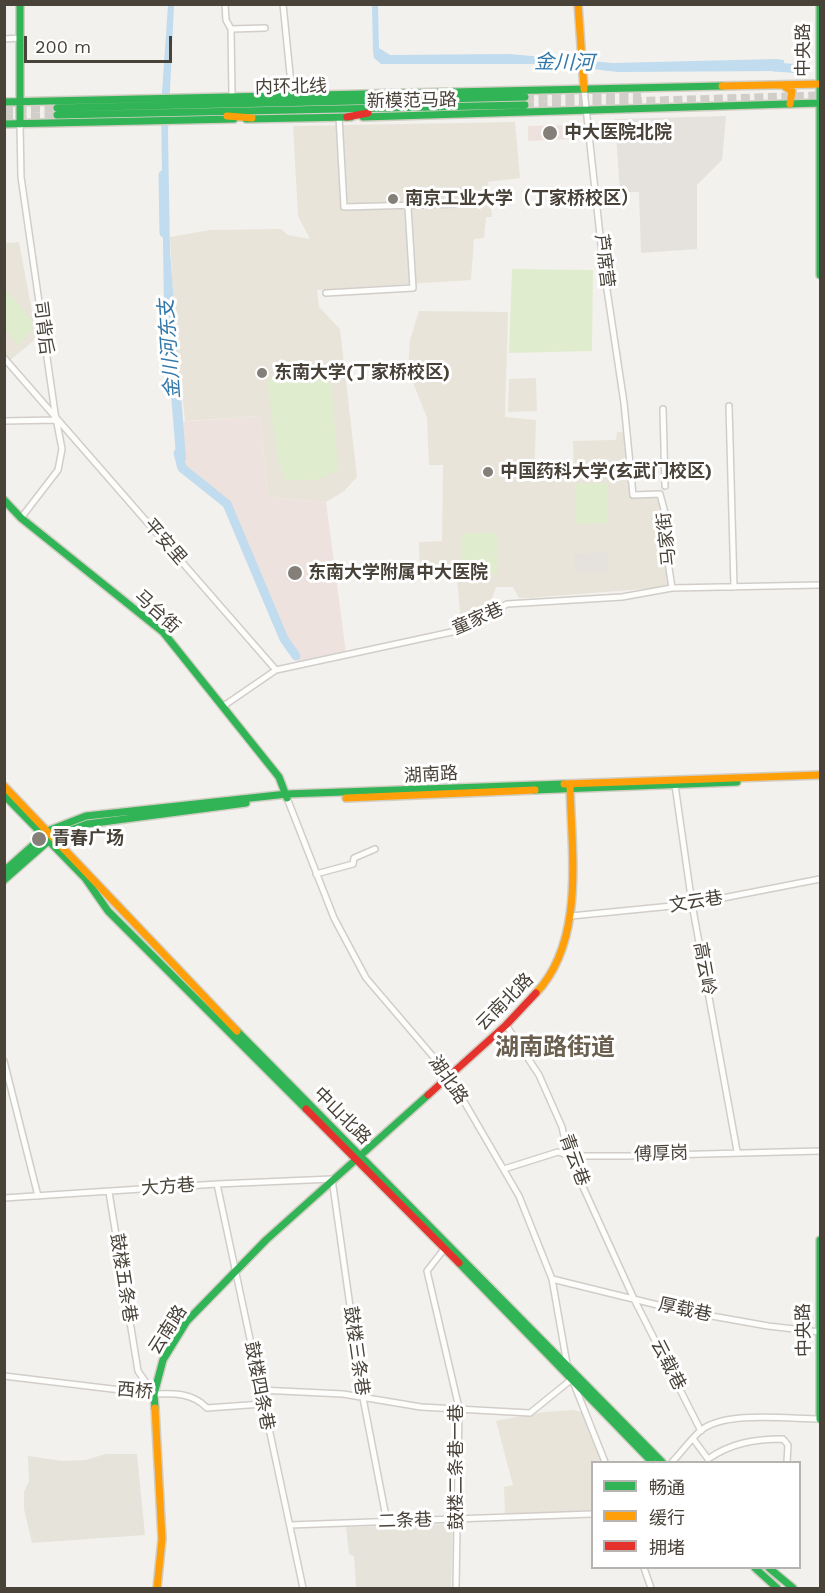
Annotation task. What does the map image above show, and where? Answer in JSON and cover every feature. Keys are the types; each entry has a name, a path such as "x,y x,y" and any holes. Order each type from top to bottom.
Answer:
{"main road":[{"path":"20,124 21,4"},
{"path":"578,4 584,88"},
{"name":"中央路","path":"820,4 820,275"},
{"name":"新模范马路","path":"4,102 148,97 186,106 232,95 820,84"},
{"path":"784,86 792,91 790,104"},
{"path":"335,94 393,104"},
{"path":"204,103 253,96"},
{"name":"内环北线","path":"393,104 204,103 186,106 147,112 57,112 155,104 186,106 393,104 525,101"},
{"name":"新模范马路","path":"4,124 586,111 820,103"},
{"path":"343,117 393,104"},
{"path":"186,106 252,118"},
{"name":"马台街","path":"4,500 21,518 163,632 279,777 286,796"},
{"name":"湖南路","path":"570,786 675,785 820,777"},
{"name":"湖南路","path":"44,832 61,822 86,816 286,796 369,798 570,786 820,777"},
{"name":"中山北路","path":"4,786 44,832"},
{"name":"云南北路","path":"359,1159 448,1074 506,1025 551,977 571,916 570,786"},
{"name":"中山北路","path":"4,795 51,839 359,1159 661,1461"},
{"name":"湖南路","path":"51,839 87,824 286,796"},
{"path":"4,871 44,832"},
{"path":"4,880 51,839"},
{"path":"359,1159 651,1461"},
{"name":"云南路","path":"157,1588 162,1539 154,1394 164,1360 188,1321 237,1269 332,1179 359,1159"},
{"name":"中央路","path":"820,1240 820,1419"},
{"path":"756,1569 777,1588"},
{"path":"770,1569 793,1588"}],"street":[{"path":"225,4 226,20 231,29 232,95"},
{"path":"283,4 292,94"},
{"path":"231,29 265,28"},
{"path":"4,39 20,38"},
{"name":"芦席营","path":"584,88 603,263 625,410"},
{"path":"343,117 344,207 455,204"},
{"name":"司背后","path":"20,124 21,177 62,449 58,470 21,518"},
{"path":"326,293 413,288 408,207"},
{"name":"平安里","path":"4,358 55,413 276,670"},
{"path":"729,405 734,587"},
{"path":"663,409 664,486"},
{"name":"马家街","path":"625,410 633,495 660,494 665,513 665,542 672,588"},
{"path":"4,421 56,420"},
{"name":"童家巷","path":"222,707 276,670 461,630 507,604 622,597 672,588 820,585"},
{"name":"高云岭","path":"675,785 692,904 737,1151"},
{"name":"湖北路","path":"286,796 334,918 366,978 448,1074 519,1196 552,1279 567,1365 605,1461"},
{"path":"316,874 353,864 354,858 375,849"},
{"name":"文云巷","path":"571,916 692,904 820,879"},
{"name":"青云巷","path":"506,1025 539,1075 562,1127 568,1154 634,1299"},
{"path":"4,1061 38,1196"},
{"name":"傅厚岗","path":"504,1169 558,1152 627,1156 737,1151 756,1154 820,1151"},
{"name":"大方巷","path":"4,1198 332,1179"},
{"name":"鼓楼三条巷","path":"332,1179 363,1398 387,1522"},
{"name":"鼓楼四条巷","path":"216,1184 237,1269 262,1404 303,1588"},
{"name":"鼓楼五条巷","path":"109,1192 138,1371 154,1394"},
{"name":"鼓楼二条巷一巷","path":"445,1248 427,1271 459,1408 456,1588"},
{"name":"厚载巷","path":"552,1279 634,1299 768,1326 820,1332"},
{"name":"云载巷","path":"634,1299 701,1431"},
{"name":"西桥","path":"4,1376 154,1394 171,1393 198,1398 207,1408 262,1404"},
{"path":"260,1390 363,1398 421,1407 530,1413 572,1379"},
{"path":"673,1461 701,1431 733,1419 820,1419"},
{"path":"694,1440 708,1459 728,1446 755,1439 783,1439 788,1445 787,1461"},
{"name":"二条巷","path":"290,1525 591,1514"},
{"path":"644,1569 651,1588"}],"shaded area":[{"path":"726,116 722,160 697,185 697,249 641,253 639,192 620,192 615,119"},
{"path":"515,122 520,178 488,182 492,217 486,217 484,238 474,239 471,280 317,290 319,307 340,329 357,477 343,492 326,502 268,497 260,416 185,421 174,320 170,237 210,230 281,229 288,235 310,239 298,216 293,126"},
{"name":"中大医院北院","path":"572,125 572,139 528,141 528,126"},
{"path":"19,242 37,338 8,362 5,358 5,243"},
{"name":"中国药科大学(玄武门校区)","path":"419,311 508,312 505,417 536,420 534,478 574,478 573,441 616,440 617,432 624,432 631,497 658,496 669,587 519,598 513,587 496,587 489,608 461,622 457,579 420,578 419,542 442,541 443,465 429,465 427,418 408,370 410,340"},
{"path":"536,378 537,411 508,412 509,379"},
{"name":"东南大学附属中大医院","path":"260,416 268,497 326,502 346,653 300,663 284,639 227,504 182,468 176,422"},
{"path":"608,552 609,571 575,573 574,554"},
{"path":"572,1410 582,1412 602,1461 591,1461 591,1513 505,1516 504,1487 513,1485 496,1421 544,1412"},
{"path":"106,1454 137,1454 145,1535 32,1543 24,1509 24,1492 29,1481 28,1456 63,1461 85,1460"},
{"path":"453,1524 451,1588 356,1588 354,1556 349,1554 346,1527"}],"green space":[{"path":"512,269 593,270 592,351 509,353"},
{"path":"4,287 31,319 33,329 18,345 5,329"},
{"path":"301,360 322,366 332,386 338,471 316,480 285,480 278,459 267,382 281,366"},
{"path":"608,483 608,523 576,524 575,484"},
{"path":"495,533 498,536 498,574 462,575 461,535"}],"water":[{"path":"168,5 174,5 168,132 170,252 186,459 177,468 164,309 161,107"},
{"path":"372,5 378,5 379,48 390,55 509,54 613,63 776,59 784,60 785,71 618,72 549,64 381,64 374,58 373,52"}],"waterway":[{"name":"金川河","path":"774,67 802,69"},
{"name":"金川河东支","path":"163,175 164,233"},
{"name":"金川河东支","path":"178,453 182,468 227,504 284,639 296,656"}],"tunnel":[{"path":"525,97 641,95"},
{"path":"525,105 820,96"},
{"path":"4,109 57,108"},
{"path":"4,116 57,115"}],"traffic: fast":[{"path":"20,4 20,124"},
{"path":"820,4 820,275"},
{"path":"4,102 722,86"},
{"path":"57,108 525,97"},
{"path":"363,117 820,103"},
{"path":"57,115 525,105"},
{"path":"246,119 351,117"},
{"path":"4,124 234,119"},
{"path":"4,500 21,518 163,632 279,777 287,798"},
{"path":"535,790 737,782"},
{"path":"4,871 50,830 86,816 287,794 564,784"},
{"path":"4,795 85,878 108,911 306,1109"},
{"path":"4,880 53,837 87,824 246,803"},
{"path":"237,1031 661,1461"},
{"path":"155,1408 154,1394 163,1360 187,1321 266,1240 428,1095"},
{"path":"820,1240 820,1419"},
{"path":"459,1263 651,1461"},
{"path":"756,1569 777,1588"},
{"path":"770,1569 793,1588"}],"traffic: slow":[{"path":"578,4 584,89"},
{"path":"722,86 820,84"},
{"path":"784,86 792,91 790,104"},
{"path":"227,116 252,118"},
{"path":"564,784 820,775"},
{"path":"536,993 552,972 563,947 569,921 573,866 570,784"},
{"path":"4,786 237,1031"},
{"path":"346,798 535,790"},
{"path":"155,1408 162,1539 157,1588"}],"traffic: jam":[{"path":"347,117 368,113"},
{"path":"428,1095 506,1025 536,993"},
{"path":"306,1109 459,1263"}],"place":[{"name":"中大医院北院","path":"550,133"},
{"name":"南京工业大学（丁家桥校区）","path":"393,199"},
{"name":"东南大学(丁家桥校区)","path":"262,373"},
{"name":"中国药科大学(玄武门校区)","path":"488,472"},
{"name":"东南大学附属中大医院","path":"295,573"},
{"name":"青春广场","path":"39,839"}],"district":[{"name":"湖南路街道","path":"555,1048"}]}
